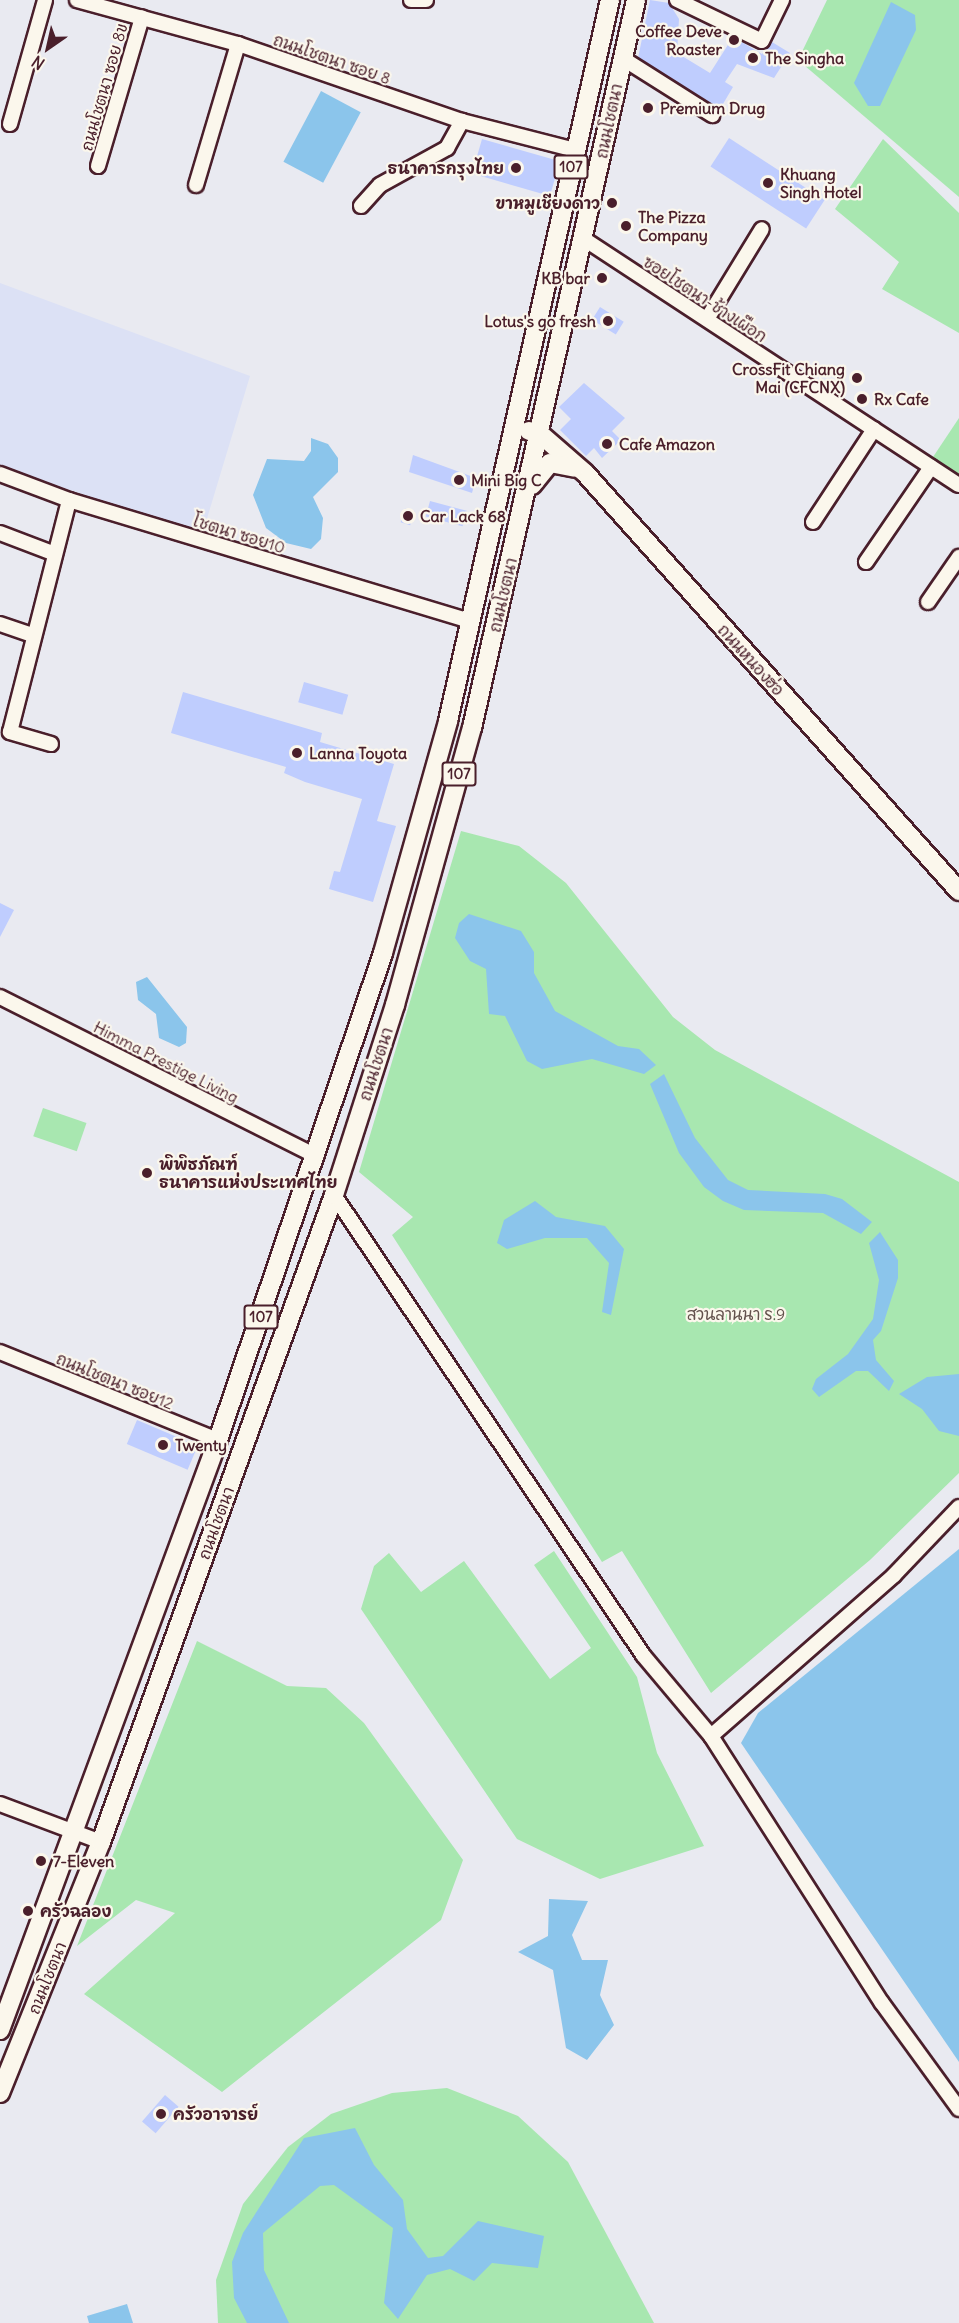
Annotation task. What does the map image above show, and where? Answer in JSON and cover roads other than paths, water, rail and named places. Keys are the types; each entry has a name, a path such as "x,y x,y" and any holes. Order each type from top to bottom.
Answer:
{"main road":[{"name":"ถนนโชตนา","path":"2,2019 77,1833 218,1440 380,964 448,721 610,0"},
{"name":"ถนนโชตนา","path":"0,2093 101,1842 334,1195 396,1005 472,728 527,494 636,0"},
{"path":"513,428 539,433"},
{"name":"ถนนหนองฮ่อ","path":"539,433 585,473 959,891"},
{"path":"527,494 550,463 563,462 585,473"},
{"path":"448,721 472,728"}],"street":[{"path":"10,124 45,0"},
{"name":"ถนนโชตนา ซอย 8","path":"77,0 238,44 462,121 575,150"},
{"path":"411,0 426,0"},
{"path":"677,0 762,41 782,0"},
{"name":"ถนนโชตนา ซอย 8ข","path":"98,166 142,17"},
{"path":"196,185 238,44"},
{"path":"622,58 712,115"},
{"path":"361,206 380,185 447,148 462,121"},
{"path":"707,319 762,228"},
{"name":"ซอยโชตนา-ช้างเผือก","path":"584,239 959,485"},
{"path":"813,522 874,429"},
{"path":"866,562 931,466"},
{"name":"โชตนา ซอย10","path":"0,474 69,500 470,621"},
{"path":"51,744 5,730 34,636 69,500"},
{"path":"0,533 55,554"},
{"path":"928,602 959,557"},
{"path":"0,624 34,636"},
{"name":"Himma Prestige Living","path":"0,997 316,1156"},
{"path":"334,1195 643,1655 711,1736 882,2003 959,2109"},
{"name":"ถนนโชตนา ซอย12","path":"0,1352 218,1440"},
{"path":"711,1736 894,1575 959,1507"},
{"path":"0,1804 101,1842"}],"water":[{"path":"891,2 915,15 916,30 880,106 868,106 854,83"},
{"path":"321,91 361,112 323,183 283,162"},
{"path":"311,438 328,444 338,458 338,472 313,497 323,518 321,539 311,549 286,543 266,528 253,495 267,459 304,461 311,451"},
{"path":"469,914 521,931 534,952 534,973 555,1011 618,1046 639,1049 656,1065 644,1074 592,1059 542,1069 527,1061 505,1016 489,1014 486,969 470,961 455,938 459,923"},
{"path":"147,977 187,1027 186,1043 179,1047 159,1038 156,1014 138,1000 136,982"},
{"path":"664,1074 695,1138 728,1180 748,1190 825,1194 842,1199 872,1222 861,1234 823,1213 744,1210 723,1201 704,1187 679,1153 650,1084"},
{"path":"535,1201 556,1217 605,1226 624,1249 611,1315 602,1312 609,1263 587,1238 545,1238 507,1249 497,1243 504,1220"},
{"path":"880,1232 898,1260 898,1278 881,1331 873,1340 876,1360 894,1381 889,1391 868,1371 856,1371 819,1397 812,1389 816,1379 848,1354 873,1319 879,1280 869,1243"},
{"path":"959,1374 959,1436 939,1431 922,1409 899,1394 927,1377"},
{"path":"959,1549 959,2062 741,1743 758,1713"},
{"path":"549,1899 588,1901 572,1935 582,1960 608,1960 600,1995 614,2025 587,2060 566,2048 553,1970 518,1952 548,1936"},
{"path":"355,2128 374,2165 403,2200 407,2229 428,2258 443,2256 478,2221 544,2236 538,2268 492,2263 474,2281 450,2269 427,2275 398,2319 384,2303 393,2228 334,2185 320,2186 263,2233 264,2270 289,2323 247,2323 234,2298 232,2262 243,2233 304,2138"},
{"path":"127,2304 133,2323 89,2323 87,2316"}],"place":[{"name":"Coffee Deve Roaster","path":"734,40"},
{"name":"The Singha","path":"753,58"},
{"name":"Premium Drug","path":"648,108"},
{"name":"ธนาคารกรุงไทย","path":"516,168"},
{"name":"Khuang Singh Hotel","path":"768,183"},
{"name":"ขาหมูเชียงดาว","path":"612,203"},
{"name":"The Pizza Company","path":"626,226"},
{"name":"KB bar","path":"602,278"},
{"name":"Lotus's go fresh","path":"608,321"},
{"name":"CrossFit Chiang Mai (CFCNX)","path":"857,378"},
{"name":"Rx Cafe","path":"862,399"},
{"name":"Cafe Amazon","path":"607,444"},
{"name":"Mini Big C","path":"459,480"},
{"name":"Car Lack 68","path":"408,516"},
{"name":"Lanna Toyota","path":"297,753"},
{"name":"พิพิธภัณฑ์ ธนาคารแห่งประเทศไทย","path":"147,1173"},
{"name":"Twenty","path":"163,1445"},
{"name":"7-Eleven","path":"41,1861"},
{"name":"ครัวฉลอง","path":"28,1911"},
{"name":"ครัวอาจารย์","path":"161,2114"}],"park label":[{"name":"สวนลานนา ร.9","path":"736,1314"}]}
